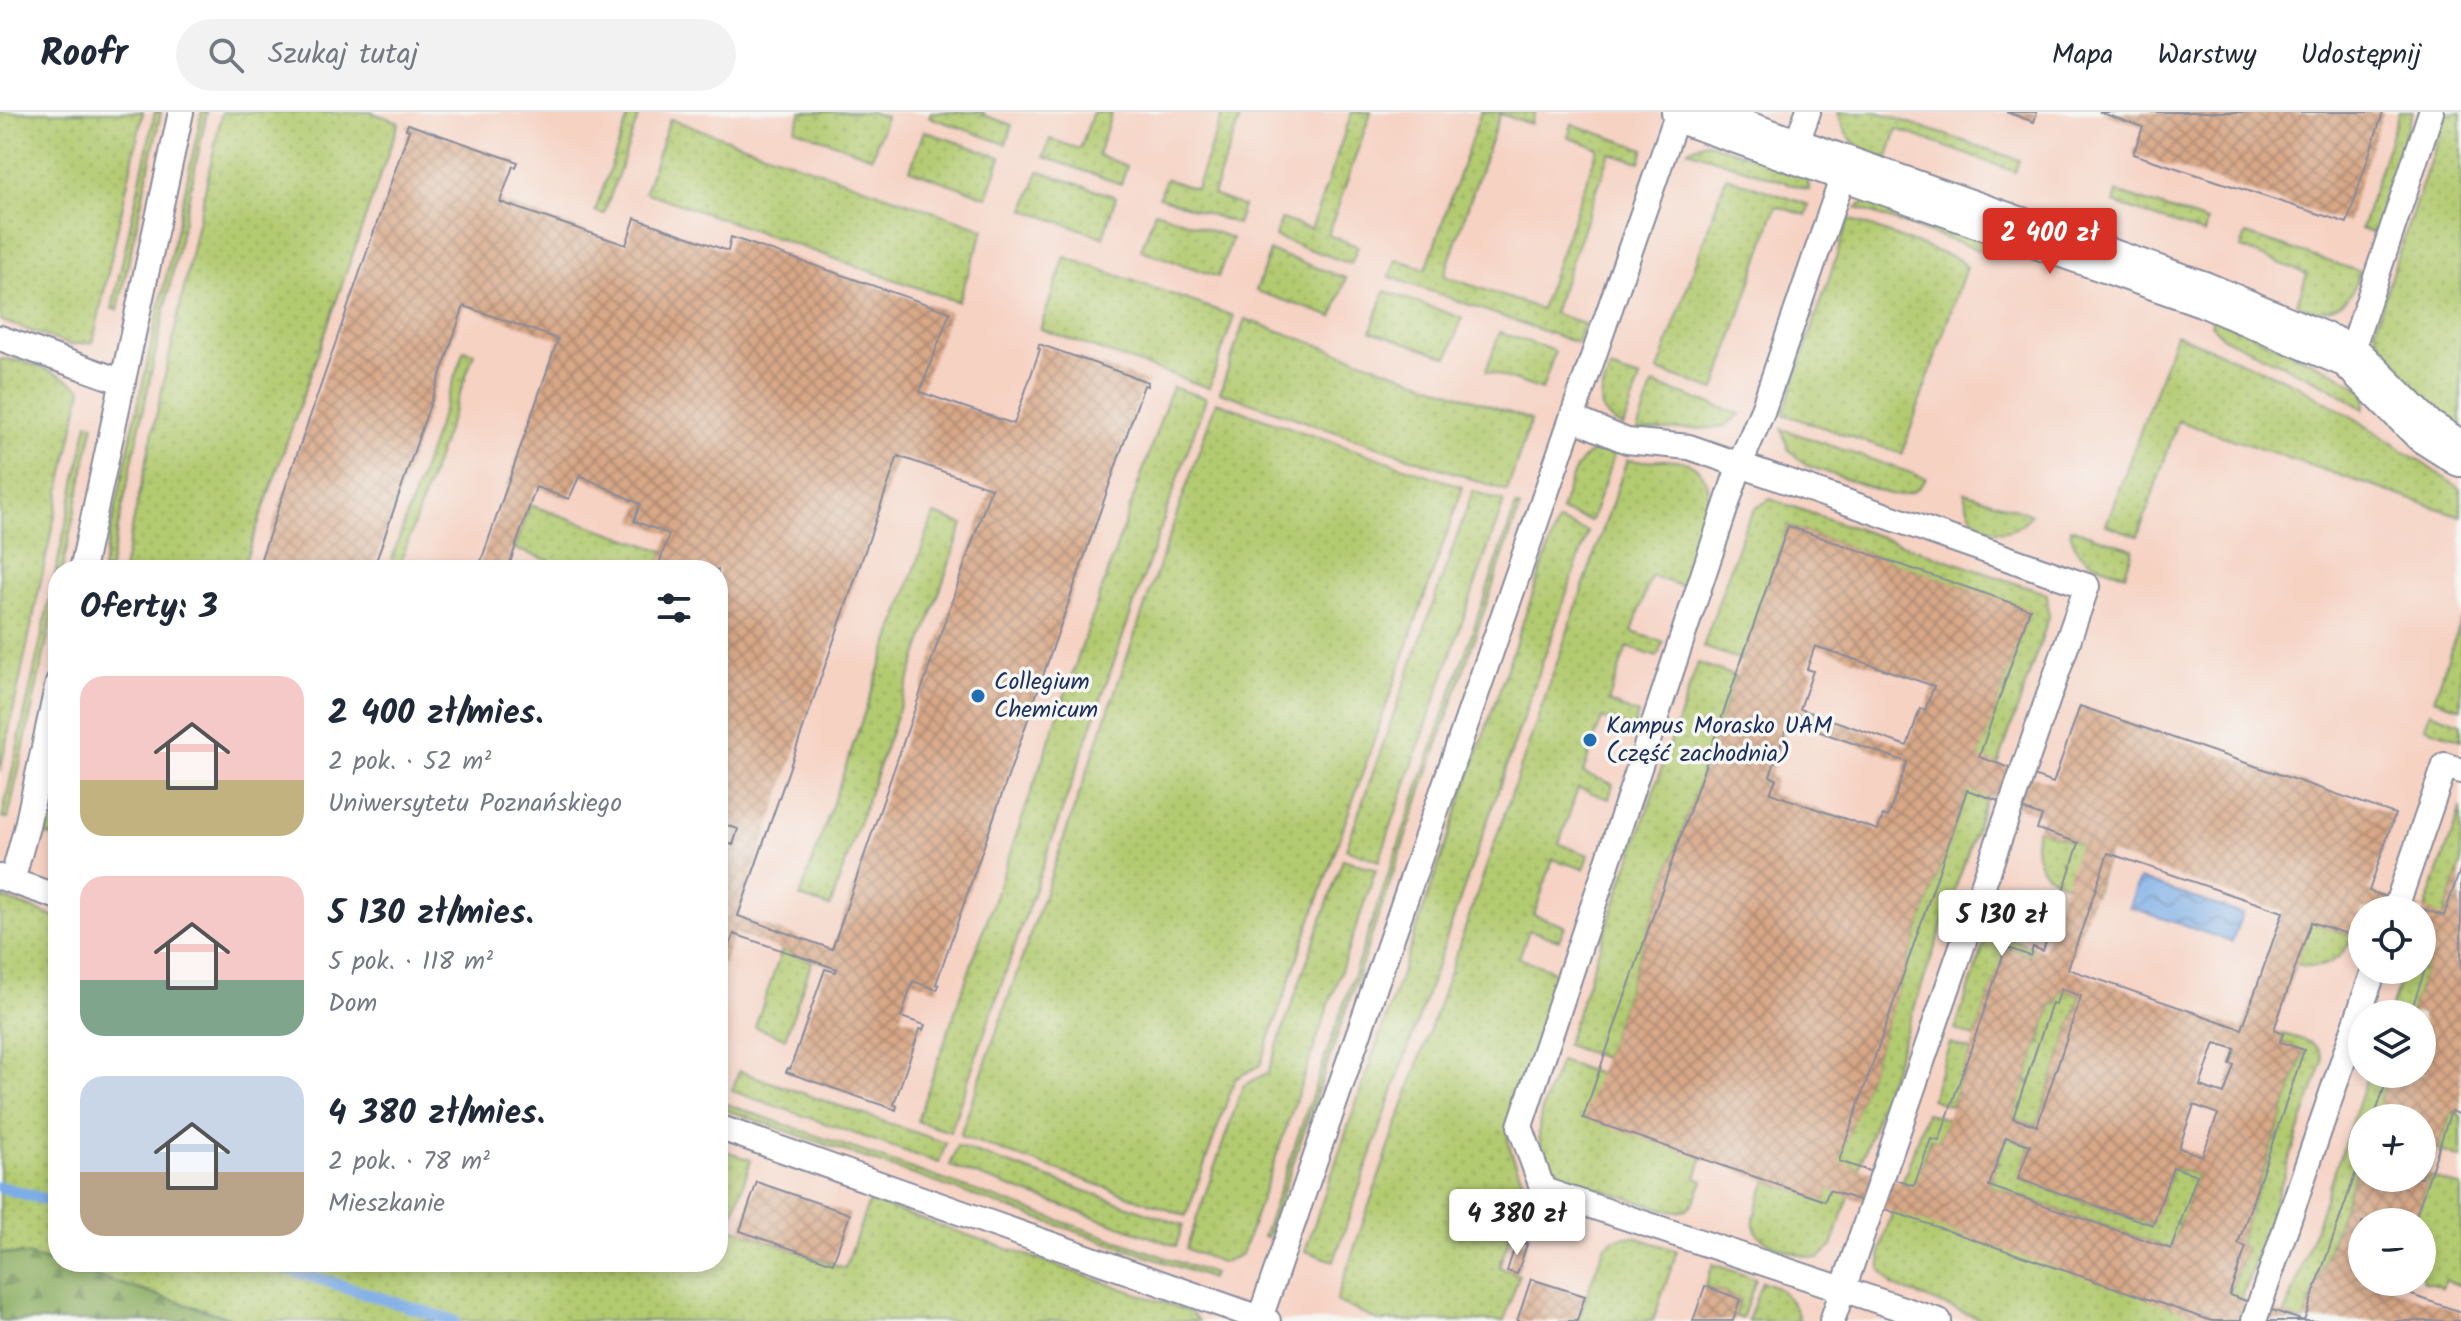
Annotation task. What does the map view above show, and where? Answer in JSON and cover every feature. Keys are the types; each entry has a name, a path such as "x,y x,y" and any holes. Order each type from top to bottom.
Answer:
{"street":[{"path":"1681,112 1801,131 1846,167 2203,294 2350,356 2425,431 2461,454"}],"lane":[{"path":"84,560 181,112"},
{"path":"728,1131 1264,1319 1572,418 1681,112"},
{"path":"2350,356 2431,112"},
{"path":"1846,167 1762,412 1740,464 1520,1126 1543,1190 1939,1321"},
{"path":"0,338 123,382"},
{"path":"1572,418 1627,441 1689,447 2087,586 1832,1321"},
{"path":"48,729 27,826 6,879 48,894"},
{"path":"2400,896 2445,765 2461,771"},
{"path":"2254,1321 2369,984"}],"shaded area":[{"name":"Kampus Morasko UAM (część zachodnia)","path":"0,112 2461,112 2461,1321 720,1321 718,1272 728,1272 728,560 48,560 48,939 0,922"}],"green space":[{"path":"0,112 143,112 93,342 70,345 0,320"},
{"path":"155,112 161,112 118,310 112,309"},
{"path":"202,112 207,112 111,560 104,560"},
{"path":"222,112 371,112 399,122 246,560 125,560"},
{"path":"630,112 640,112 604,214 595,211"},
{"path":"801,112 871,112 886,117 872,157 795,129"},
{"path":"931,112 984,112 983,115 1012,125 1006,144 929,117"},
{"path":"1093,112 1112,112 1098,155 1127,166 1121,184 1044,157 1050,139 1080,149"},
{"path":"1223,112 1242,112 1213,195 1243,206 1237,224 1159,197 1166,179 1196,189"},
{"path":"1352,112 1371,112 1328,235 1358,246 1351,264 1275,237 1281,219 1311,229"},
{"path":"1481,112 1535,112 1531,124 1500,114 1444,276 1541,309 1598,148 1568,137 1572,124 1644,149 1640,162 1610,153 1553,313 1584,324 1577,343 1390,277 1396,259 1426,269"},
{"path":"1838,112 1878,112 2019,160 2015,172 1897,129 1887,160 1868,152 1849,138"},
{"path":"2399,112 2413,112 2374,233 2361,229"},
{"path":"2447,112 2461,112 2461,429 2389,365 2375,330"},
{"path":"670,119 984,229 958,302 645,192"},
{"path":"924,131 1001,157 987,197 910,170"},
{"path":"1705,142 1798,171 1808,181 1809,190 1688,150"},
{"path":"1039,171 1116,197 1103,237 1025,210"},
{"path":"1726,177 1809,205 1806,215 1776,206 1715,390 1658,371"},
{"path":"2117,192 2207,222 2204,234 2114,203"},
{"path":"1877,201 1985,237 1999,257 1857,208 1866,202"},
{"path":"1155,211 1232,238 1218,277 1141,250"},
{"path":"1849,219 1958,259 1966,267 1902,454 1783,414"},
{"path":"2246,234 2361,272 2351,293 2338,305 2324,310 2303,307 2297,303 2307,274 2241,248"},
{"path":"1270,251 1346,278 1333,317 1256,291"},
{"path":"1065,257 1234,316 1209,388 1040,329"},
{"path":"1385,291 1462,318 1448,357 1371,331"},
{"path":"2213,317 2334,372 2367,392 2364,409 2326,385 2222,337 2211,324"},
{"path":"1245,319 1531,420 1507,491 1220,392"},
{"path":"1500,332 1555,351 1542,390 1486,371"},
{"path":"2176,334 2295,384 2356,419 2461,489 2461,516 2178,421 2138,536 2106,525"},
{"path":"464,350 474,353 402,560 391,560"},
{"path":"0,359 43,368 82,389 0,772"},
{"path":"1610,369 1640,379 1623,427 1606,416 1601,403"},
{"path":"1653,384 1740,414 1725,426 1716,428 1637,431"},
{"path":"1172,387 1206,398 950,1132 917,1121"},
{"path":"1216,402 1463,487 1260,1065 1235,1079 1186,1216 960,1136"},
{"path":"88,423 94,424 64,560 58,560"},
{"path":"1782,429 1926,478 1912,492 1892,495 1806,465 1788,449"},
{"path":"1592,452 1614,455 1591,521 1561,511 1575,470"},
{"path":"1627,460 1675,460 1698,469 1706,482 1706,517 1682,586 1651,576 1632,632 1663,642 1657,657 1627,647 1608,702 1638,714 1633,728 1602,718 1583,773 1613,784 1609,799 1578,788 1559,844 1589,855 1584,869 1553,859 1534,915 1565,926 1559,940 1529,930 1519,958 1549,969 1555,974 1556,982 1508,1122 1508,1137 1526,1188 1530,1218 1528,1236 1512,1230 1499,1267 1519,1275 1504,1321 1378,1321 1336,1301"},
{"path":"1473,491 1504,502 1379,861 1346,849"},
{"path":"1965,492 2031,514 2011,530 1990,529 1972,516"},
{"path":"1770,499 2047,594 2049,617 1832,1246 1819,1258 1800,1255 1759,1236 1755,1229 1755,1213 1767,1181 1825,1200 2029,610 1788,526 1742,660 1703,647 1745,526 1755,509"},
{"path":"530,505 664,551 661,560 547,560 515,549"},
{"path":"1516,506 1520,507 1267,1238 1263,1237"},
{"path":"934,514 963,524 830,907 800,897"},
{"path":"1558,521 1588,532 1334,1261 1305,1251"},
{"path":"2070,528 2133,549 2125,574 2082,555 2072,539"},
{"path":"48,607 48,636 8,819 2,818"},
{"path":"2461,620 2461,708 2434,699"},
{"path":"1698,663 1736,676 1604,1058 1566,1045"},
{"path":"2430,712 2461,723 2461,740 2425,727"},
{"path":"2461,808 2461,866 2436,939 2436,896 2430,896"},
{"path":"2037,829 2108,853 2094,895 2057,881 2041,867 2036,857"},
{"path":"1343,859 1376,870 1242,1254 1223,1263 1186,1249 1243,1086 1268,1072"},
{"path":"0,897 48,914 48,1262 27,1255 0,1253"},
{"path":"2283,912 2348,934 2345,950 2327,964 2306,966 2268,955"},
{"path":"2002,936 2033,947 2030,956 2007,947 1975,1037 1955,1030 1984,945 1991,938"},
{"path":"782,950 812,961 785,1038 755,1027"},
{"path":"2399,984 2420,984 2415,1000 2394,1000"},
{"path":"2061,989 2081,996 2037,1126 2013,1118 2025,1081 2029,1082 2026,1079 2039,1042 2042,1043 2040,1040 2052,1003 2056,1004"},
{"path":"2283,1034 2314,1045 2323,1061 2234,1321 1986,1321 1893,1286 1881,1270 1880,1252 1885,1234 1926,1113 1947,1119 1939,1141 1930,1139 1915,1187 2229,1295 2246,1248 2238,1244 2304,1051 2280,1042"},
{"path":"1950,1043 1971,1050 1951,1106 1931,1099"},
{"path":"1560,1061 1599,1074 1702,1159 1696,1178 1703,1181 1688,1208 1670,1211 1609,1192 1563,1173 1551,1163 1541,1146 1539,1124"},
{"path":"739,1071 946,1143 939,1163 732,1091"},
{"path":"2363,1088 2384,1088 2379,1104 2358,1104"},
{"path":"728,1104 1213,1274 1210,1279 728,1110"},
{"path":"2451,1111 2461,1115 2461,1158 2438,1150"},
{"path":"2348,1132 2349,1192 2304,1321 2283,1321"},
{"path":"2006,1137 2030,1145 2019,1179 2152,1225 2173,1167 2197,1175 2180,1224 2176,1223 2179,1226 2171,1249 1989,1186 1996,1163 2001,1163 1997,1161"},
{"path":"957,1146 1183,1225 1176,1246 950,1166"},
{"path":"728,1152 751,1160 729,1227 740,1231 845,1268 869,1201 1191,1312 1199,1321 240,1321 82,1272 728,1272"},
{"path":"2436,1178 2461,1187 2461,1286 2445,1280 2442,1288 2436,1286 2436,1208 2419,1208 2424,1192 2436,1192"},
{"path":"1624,1237 1635,1237 1677,1251 1653,1321 1577,1321 1604,1247"},
{"path":"0,1253 27,1255 48,1262 48,1272 82,1272 240,1321 0,1321"},
{"path":"1713,1264 1756,1279 1742,1319 1735,1316 1740,1299 1705,1286"},
{"path":"1762,1281 1786,1296 1800,1321 1748,1321"}],"water":[{"path":"2139,879 2242,914 2232,942 2129,907"}],"building":[{"path":"2006,112 2037,112 2034,122"},
{"path":"2099,112 2383,112 2347,223 2133,154 2143,127"},
{"name":"Collegium Chemicum","path":"408,124 518,162 516,167 513,166 500,202 626,245 635,218 728,251 731,237 950,312 920,392 949,402 1014,424 1040,349 1039,344 1148,382 1147,386 1144,385 936,984 939,985 937,990 913,981 901,1017 925,1025 923,1030 920,1029 894,1104 896,1110 786,1072 790,1069 825,969 836,972 837,969 734,934 728,951 728,843 733,845 738,829 728,826 728,560 660,560 669,534 634,521 640,504 580,475 569,499 536,487 511,560 481,560 558,339 464,306 376,560 260,560 409,130 406,129","holes":["898,456 991,488 832,949 738,916"]},
{"path":"1788,526 2030,609 1979,757 2053,783 2080,706 2395,814 2369,891 2384,896 2348,896 2348,934 2311,922 2274,1030 2283,1034 2280,1042 2304,1050 2238,1244 2246,1247 2229,1295 2304,1321 2212,1321 1829,1190 1825,1201 1583,1118","holes":["1815,646 1934,686 1925,710 1920,709 1907,746 1800,709 1813,671 1807,669","1789,721 1907,762 1888,817 1883,815 1878,830 1770,793 1776,779 1770,776","1967,790 2042,816 2037,829 2079,843 2043,951 2033,947 2030,956 2006,947 1939,1141 1931,1139 1914,1186 1839,1161","2108,853 2283,912 2242,1029 2068,969","2061,989 2081,996 2037,1126 2013,1118 2052,1003 2056,1004","2215,1043 2235,1049 2230,1064 2234,1065 2224,1094 2200,1086","2194,1105 2218,1114 2202,1156 2179,1148","2006,1137 2030,1145 2018,1179 2153,1225 2173,1167 2197,1175 2171,1249 1989,1186"]},
{"path":"2461,867 2461,1115 2451,1111 2436,1156 2436,1104 2379,1104 2384,1088 2436,1088 2436,1000 2415,1000 2420,984 2436,984 2436,913 2444,916"},
{"path":"757,1182 850,1214 833,1263 740,1231"},
{"path":"2349,1192 2424,1192 2419,1208 2348,1208 2348,1296 2414,1296 2461,1312 2461,1321 2304,1321"},
{"path":"1517,1240 1527,1244 1517,1274 1507,1271"},
{"path":"1531,1279 1585,1296 1577,1321 1517,1321"},
{"path":"1705,1286 1740,1299 1733,1321 1693,1321"}],"waterway":[{"path":"0,1187 48,1200"},
{"path":"298,1272 454,1321"}],"place":[{"name":"Collegium Chemicum","path":"978,696"},
{"name":"Kampus Morasko UAM (część zachodnia)","path":"1590,740"}]}
